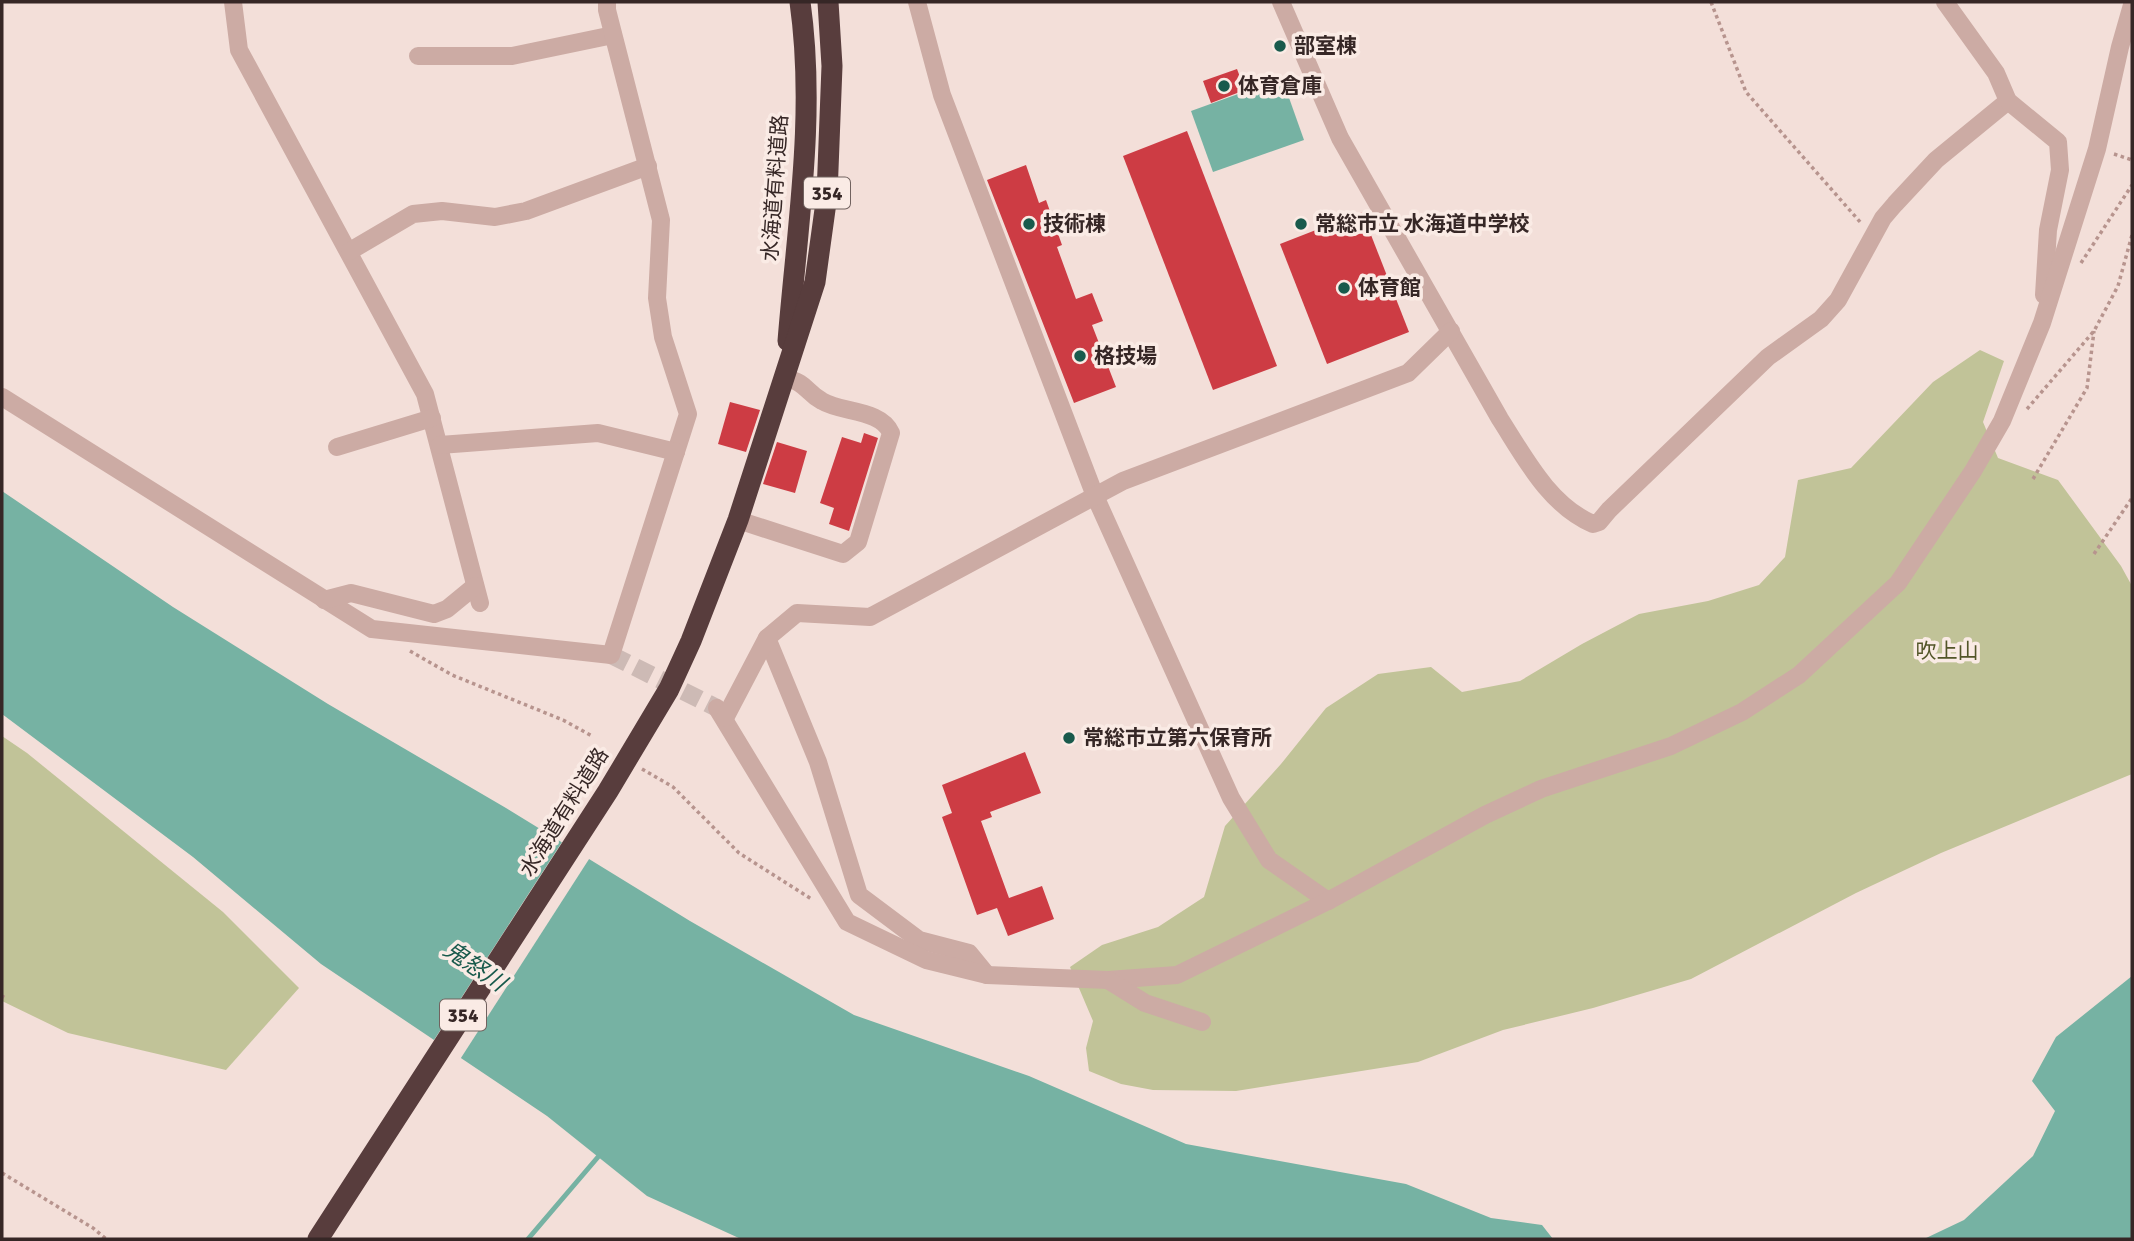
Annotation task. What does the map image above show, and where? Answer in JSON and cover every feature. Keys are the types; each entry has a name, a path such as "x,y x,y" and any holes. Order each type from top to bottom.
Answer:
{"highway":[{"name":"水海道有料道路","path":"785,378 806,135 805,64 800,2"},
{"name":"水海道有料道路","path":"318,1239 608,791 669,689 691,641 738,520 815,282 827,195 832,66 828,2"}],"street":[{"path":"233,2 239,50 425,394 478,594 434,614 351,593 324,600"},
{"path":"2,397 372,629 611,655 688,414 663,337 657,298 661,220 613,35 607,2"},
{"path":"917,2 942,95 1096,496 1231,798 1269,860 1328,901"},
{"path":"1281,2 1340,138 1524,456 1564,508 1593,524 1599,522 1768,357 1821,319 1838,300 1883,218 1936,160 2008,102"},
{"path":"1945,2 1996,73 2008,102 2059,142 2060,170 2048,230 2042,323"},
{"path":"1451,331 1408,373 1123,481 870,617 797,613 767,638 721,713 847,922 926,960 987,975 1108,980 1177,975 1328,901 1485,815 1541,789 1671,746 1742,712 1799,675 1898,583 1973,471 1996,431 2042,323 2097,149 2132,5"},
{"path":"418,56 512,57 613,35"},
{"path":"350,251 413,214 442,211 495,217 526,211 648,166"},
{"path":"738,520 843,554 858,542 891,433 880,420 822,401 800,381 785,378"},
{"path":"337,447 432,418"},
{"path":"440,445 598,433 676,452"},
{"path":"767,638 818,762 859,895 919,940 969,953 987,975"},
{"path":"1108,980 1145,1003 1202,1022"}],"path":[{"path":"1711,2 1746,92 1873,237"},
{"path":"2080,266 2132,186"},
{"path":"2025,411 2094,331 2118,286 2132,235"},
{"path":"2033,479 2087,388 2094,331"},
{"path":"2094,554 2132,498"},
{"path":"406,649 452,675 563,720 592,736"},
{"path":"641,768 673,787 740,853 815,901"},
{"path":"2,998 5,992"},
{"path":"2,1173 93,1227 106,1239"}],"green space":[{"name":"吹上山","path":"1980,350 2004,361 1983,422 1998,458 2058,480 2121,566 2132,586 2132,774 1941,853 1856,893 1691,979 1593,1008 1503,1030 1418,1062 1236,1091 1153,1090 1121,1084 1089,1071 1086,1048 1093,1021 1070,967 1102,945 1158,927 1204,897 1225,826 1281,764 1326,708 1378,674 1431,667 1462,692 1520,681 1639,614 1708,601 1759,585 1785,557 1798,480 1851,468 1933,382"},
{"path":"2,736 27,753 223,912 299,988 226,1070 68,1033 2,1001"}],"water":[{"path":"1282,78 1304,140 1213,172 1191,111"},
{"name":"鬼怒川","path":"2,491 173,607 328,704 506,808 690,921 854,1015 1029,1076 1186,1144 1406,1184 1491,1218 1542,1225 1553,1239 741,1239 647,1196 547,1116 321,964 193,857 2,714"},
{"path":"2132,976 2132,1239 1924,1239 1964,1220 2033,1156 2055,1111 2032,1081 2056,1037"}],"pier":[{"path":"564,839 591,856 459,1061 432,1043"}],"building":[{"name":"体育倉庫","path":"1237,69 1245,90 1211,103 1203,81"},
{"path":"1187,131 1277,366 1213,390 1123,156"},
{"path":"1026,165 1039,203 1046,200 1062,245 1057,247 1076,299 1092,293 1103,321 1092,325 1116,387 1074,403 987,180"},
{"name":"体育館","path":"1362,212 1409,332 1327,364 1280,244"},
{"path":"730,402 760,410 746,452 718,444"},
{"path":"864,433 878,438 849,531 829,524 834,508 820,503 842,437 861,443"},
{"path":"777,442 807,451 795,493 763,484"},
{"path":"1025,752 1041,793 990,812 992,817 981,821 1009,898 1042,886 1054,919 1008,936 997,908 977,915 942,817 952,813 942,785"}],"waterway":[{"path":"528,1239 598,1157"}],"tunnel":[{"path":"611,655 717,708"}],"place":[{"name":"部室棟","path":"1280,46"},
{"name":"体育倉庫","path":"1224,86"},
{"name":"技術棟","path":"1029,224"},
{"name":"常総市立 水海道中学校","path":"1301,224"},
{"name":"体育館","path":"1344,288"},
{"name":"格技場","path":"1080,356"},
{"name":"常総市立第六保育所","path":"1069,738"}]}
